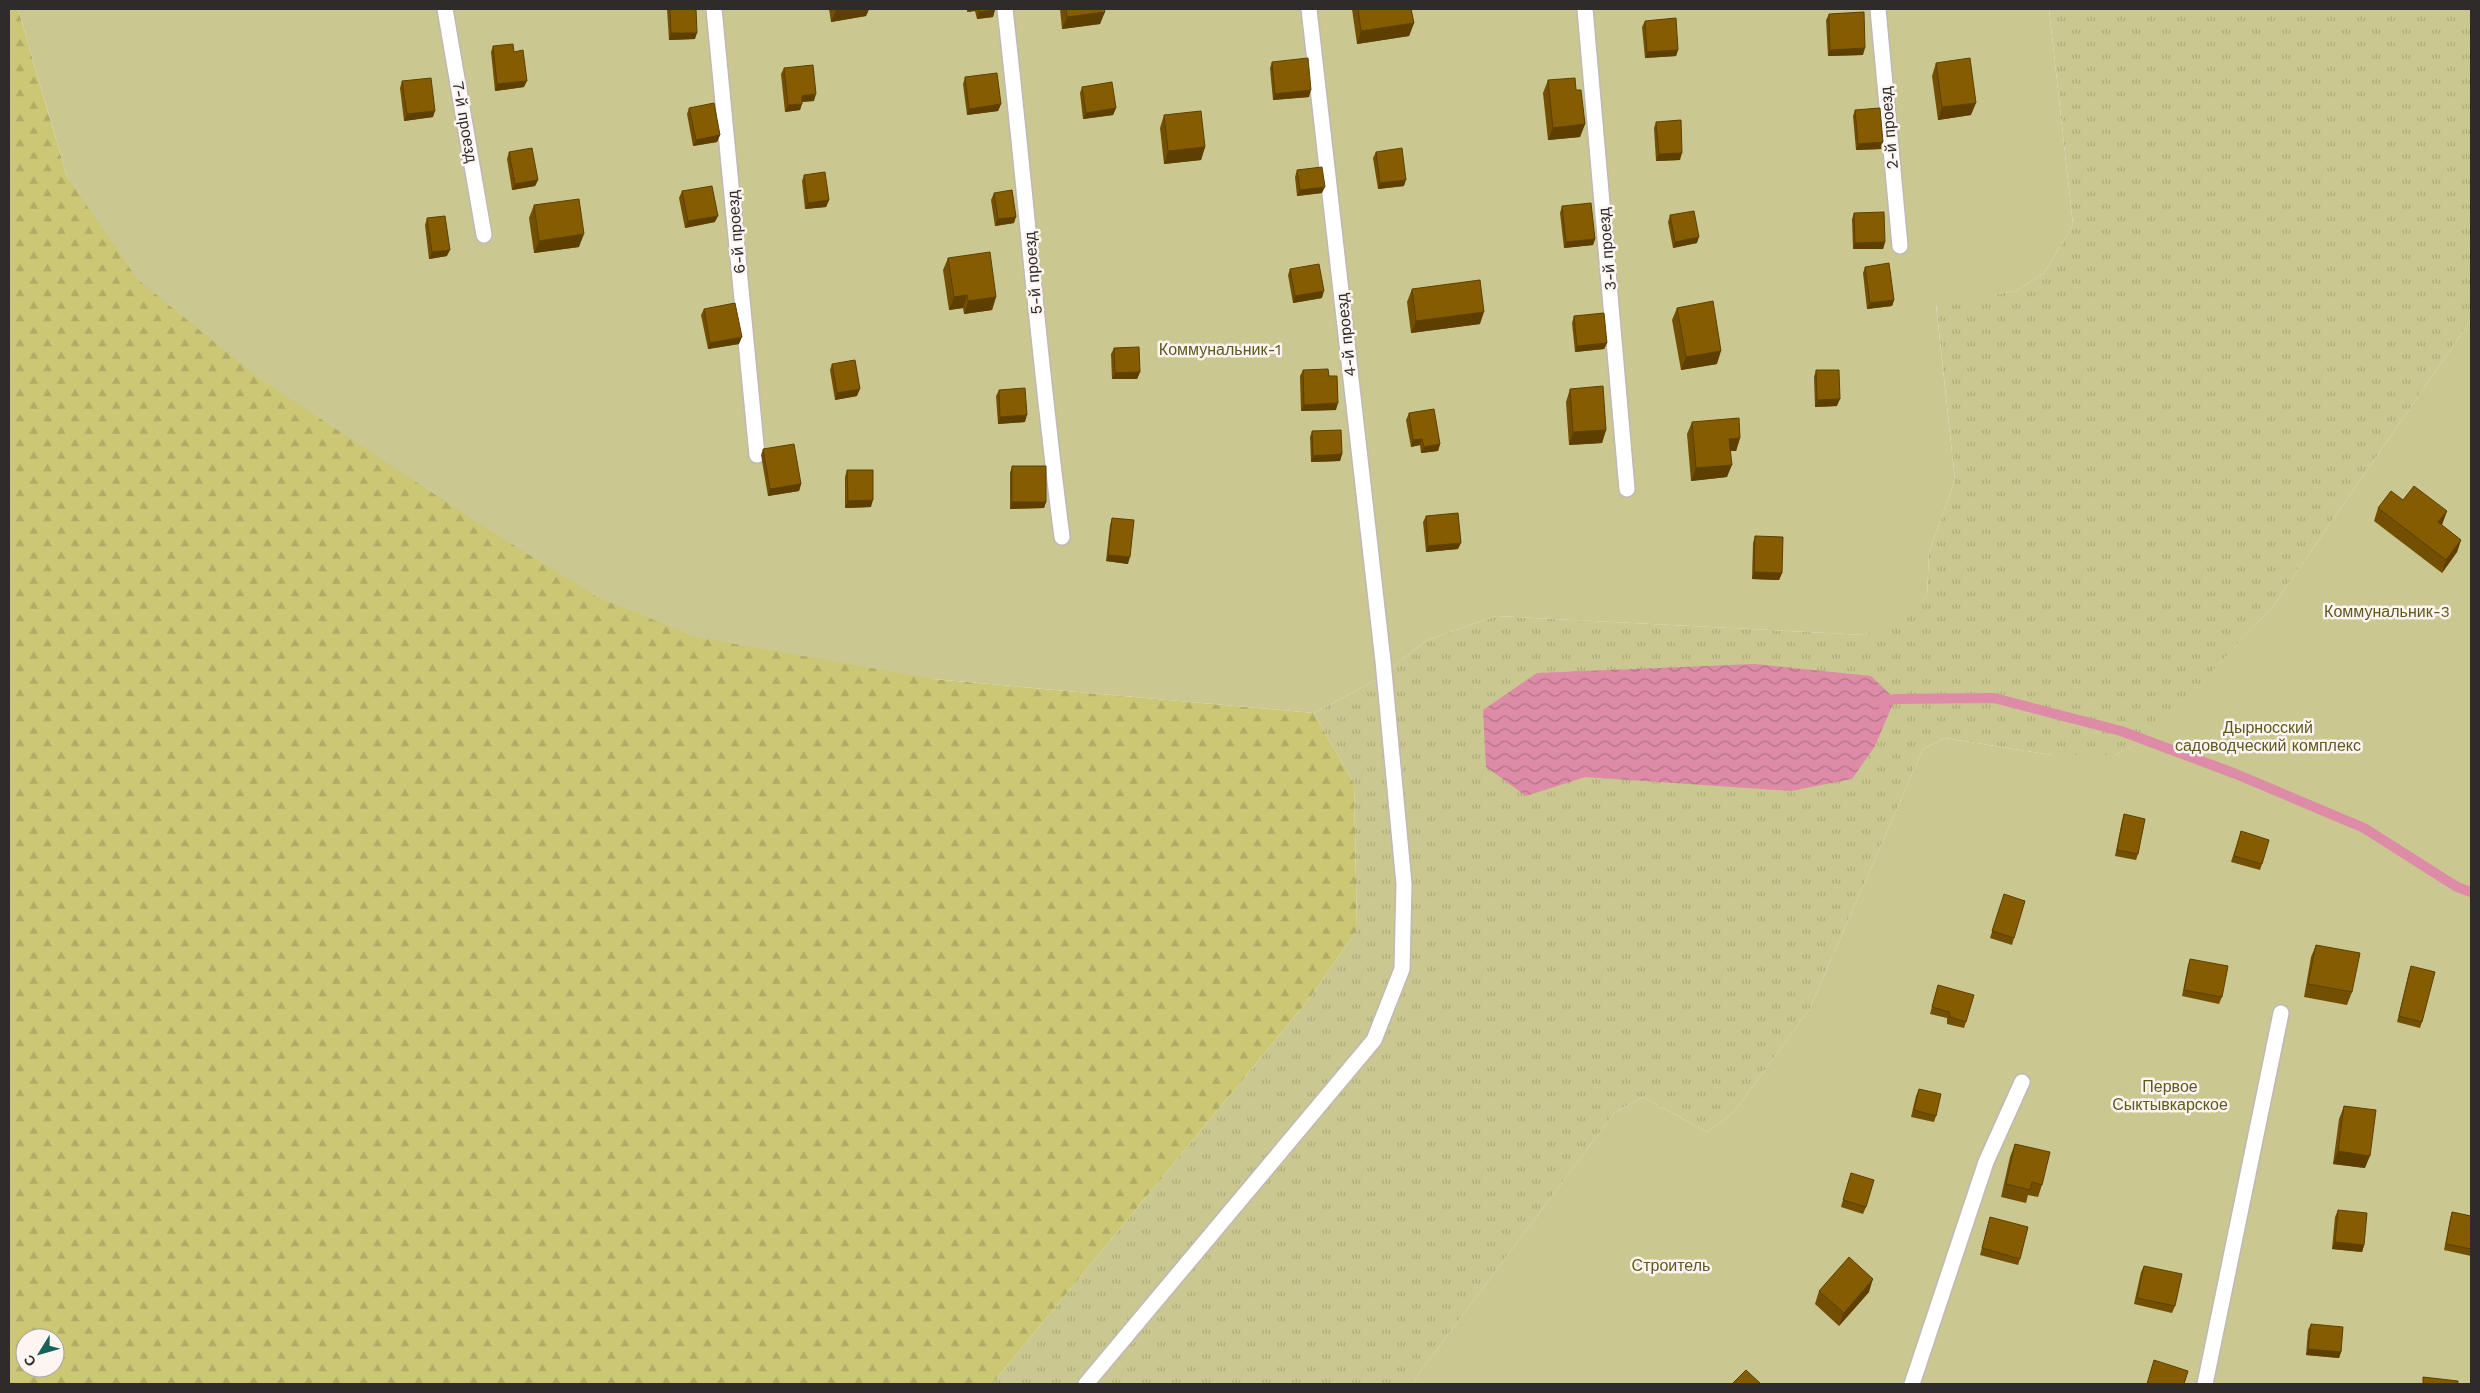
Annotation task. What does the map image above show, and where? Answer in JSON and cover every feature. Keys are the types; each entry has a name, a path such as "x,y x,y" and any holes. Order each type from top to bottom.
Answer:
{"lane":[{"name":"7-й проезд","path":"445,9 484,235"},
{"name":"6-й проезд","path":"714,9 756,455"},
{"name":"5-й проезд","path":"1005,9 1026,194 1046,412 1062,537"},
{"name":"4-й проезд","path":"1086,1384 1374,1040 1402,969 1404,884 1383,661 1309,9"},
{"name":"3-й проезд","path":"1586,9 1628,488"},
{"name":"2-й проезд","path":"1878,9 1900,246"},
{"path":"2205,1384 2281,1013"},
{"path":"1912,1384 1986,1162 2022,1082"}],"green space":[{"path":"9,9 18,9 67,177 933,679 1314,713 1354,784 1357,930 1309,999 992,1384 9,1384"},
{"name":"Коммунальник-1","path":"18,9 2049,9 2073,225 2044,273 2016,291 1936,305 1955,480 1929,552 1927,597 1889,623 1865,635 1496,616 1427,640 1376,680 1314,713 933,679 695,637 597,597 484,527 257,377 137,279 67,177"},
{"path":"2049,9 2471,9 2471,320 2273,606 2152,737 2115,755 2052,755 1945,738 1923,749 1809,1010 1733,1113 1707,1132 1643,1097 1615,1112 1411,1384 992,1384 1309,999 1357,930 1354,784 1314,713 1376,680 1427,640 1496,616 1865,635 1927,597 1929,552 1955,480 1936,304 2016,291 2044,273 2073,225"},
{"name":"Первое Сыктывкарское","path":"2471,320 2471,1384 1411,1384 1615,1112 1643,1097 1707,1132 1733,1113 1809,1010 1923,749 1945,738 2052,755 2115,755 2151,737 2273,606"}],"water":[{"path":"1755,664 1871,676 1895,699 1875,746 1852,779 1791,791 1585,777 1526,796 1486,767 1483,710 1537,673"}],"building":[{"path":"670,9 696,9 697,33 671,33"},
{"path":"978,9 995,9 995,10 979,12"},
{"path":"1066,9 1104,9 1105,12 1067,17"},
{"path":"1358,9 1411,9 1414,23 1361,31"},
{"path":"1864,12 1865,48 1830,50 1829,14"},
{"path":"1676,18 1678,50 1647,52 1645,21"},
{"path":"513,44 514,52 523,50 527,81 497,84 493,46"},
{"path":"1308,58 1311,90 1275,94 1272,62"},
{"path":"1970,58 1976,103 1942,107 1936,63"},
{"path":"813,65 816,94 802,96 802,104 788,105 784,68"},
{"path":"997,73 1001,104 969,109 965,77"},
{"path":"431,78 435,111 407,114 402,81"},
{"path":"1575,78 1576,90 1581,90 1585,124 1553,128 1548,80"},
{"path":"1112,82 1116,108 1086,113 1082,87"},
{"path":"714,103 720,135 696,140 689,108"},
{"path":"1880,108 1883,142 1858,144 1855,110"},
{"path":"1201,111 1205,147 1168,151 1164,115"},
{"path":"1681,120 1682,153 1659,154 1656,122"},
{"path":"532,148 538,180 515,184 509,152"},
{"path":"1402,148 1406,180 1380,183 1376,152"},
{"path":"1322,167 1325,187 1300,190 1297,170"},
{"path":"825,172 829,200 808,203 804,175"},
{"path":"712,186 718,216 688,221 682,191"},
{"path":"1012,190 1016,217 998,219 994,193"},
{"path":"579,199 584,234 539,241 534,205"},
{"path":"1591,203 1595,239 1566,242 1562,206"},
{"path":"1694,211 1699,237 1675,242 1670,215"},
{"path":"1884,212 1885,242 1855,243 1854,213"},
{"path":"445,216 450,250 432,252 427,218"},
{"path":"990,252 996,297 968,301 967,295 954,297 948,258"},
{"path":"1889,263 1894,300 1870,303 1865,267"},
{"path":"1319,264 1324,291 1295,296 1290,269"},
{"path":"1480,280 1484,312 1416,321 1412,289"},
{"path":"1713,301 1721,351 1686,357 1677,308"},
{"path":"735,303 742,337 710,343 704,309"},
{"path":"1604,313 1607,343 1577,346 1574,316"},
{"path":"1139,347 1140,372 1115,373 1114,348"},
{"path":"855,360 860,389 837,393 832,364"},
{"path":"1328,369 1329,376 1337,376 1338,403 1304,405 1303,370"},
{"path":"1816,370 1839,370 1840,399 1817,400"},
{"path":"1603,386 1606,430 1573,432 1570,389"},
{"path":"1025,388 1027,415 1000,417 999,390"},
{"path":"1434,409 1440,444 1424,447 1422,439 1413,440 1409,413"},
{"path":"1739,418 1740,438 1729,439 1732,465 1696,468 1692,422"},
{"path":"1341,430 1342,454 1313,456 1312,431"},
{"path":"794,444 801,484 770,489 763,449"},
{"path":"1012,466 1046,466 1046,502 1012,502"},
{"path":"847,470 873,470 873,500 848,501"},
{"path":"2414,486 2447,511 2438,522 2461,540 2446,560 2378,508 2391,491 2403,500"},
{"path":"1458,513 1461,543 1428,546 1426,516"},
{"path":"1112,518 1134,520 1130,557 1108,555"},
{"path":"1755,536 1783,537 1782,573 1754,572"},
{"path":"2124,814 2145,819 2138,854 2117,850"},
{"path":"2241,831 2269,840 2262,864 2234,856"},
{"path":"2004,894 2025,901 2014,938 1992,931"},
{"path":"2316,945 2360,953 2352,992 2308,984"},
{"path":"2190,959 2228,966 2222,997 2184,990"},
{"path":"2411,966 2435,972 2422,1022 2399,1016"},
{"path":"1938,985 1974,995 1966,1022 1950,1017 1949,1012 1932,1007"},
{"path":"1919,1089 1941,1094 1936,1116 1914,1110"},
{"path":"2344,1106 2376,1110 2370,1156 2338,1151"},
{"path":"2015,1144 2050,1152 2042,1185 2032,1182 2030,1190 2006,1184"},
{"path":"1851,1173 1874,1180 1866,1207 1843,1200"},
{"path":"2338,1210 2367,1213 2364,1245 2335,1242"},
{"path":"2452,1212 2471,1216 2471,1249 2446,1244"},
{"path":"1990,1217 2028,1227 2020,1259 1982,1248"},
{"path":"1849,1257 1873,1279 1844,1313 1819,1291"},
{"path":"2144,1266 2182,1274 2175,1306 2137,1298"},
{"path":"2311,1324 2343,1327 2341,1352 2308,1349"},
{"path":"2154,1360 2188,1371 2184,1384 2147,1384"},
{"path":"1746,1370 1761,1384 1732,1384"},
{"path":"2423,1377 2458,1381 2458,1384 2423,1384"}],"waterway":[{"path":"1881,703 1895,699 1994,698 2121,731 2236,774 2364,828 2457,887 2471,892"}],"park label":[{"name":"Коммунальник-3","path":"2387,611"},
{"name":"Дырносский садоводческий комплекс","path":"2268,736"},
{"name":"Строитель","path":"1671,1265"}]}
